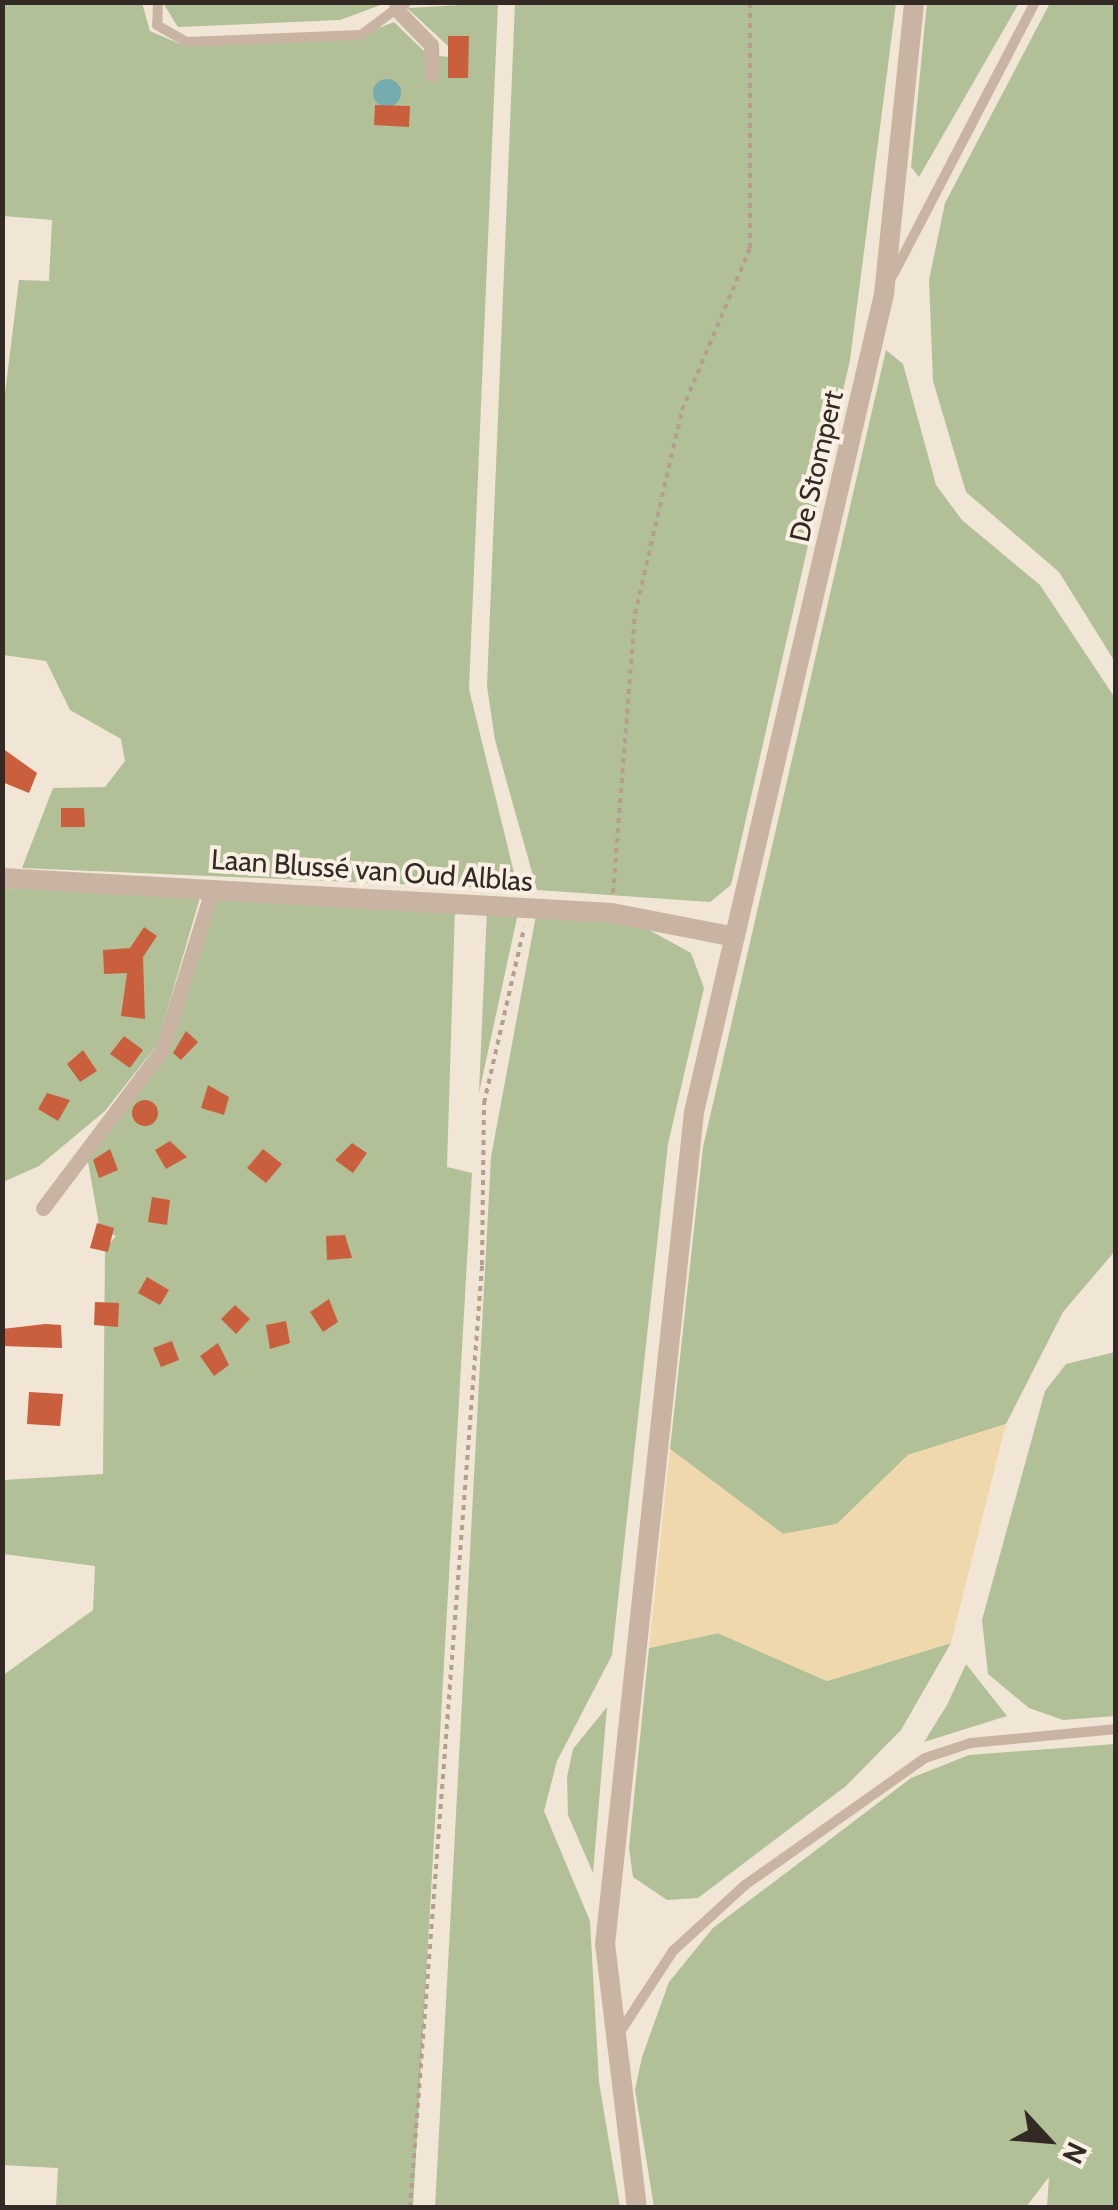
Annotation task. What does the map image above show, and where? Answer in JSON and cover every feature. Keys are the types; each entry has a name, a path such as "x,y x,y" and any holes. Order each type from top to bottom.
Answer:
{"street":[{"name":"De Stompert","path":"637,2208 612,2046 604,1946 654,1430 694,1112 884,294 914,2"},
{"path":"399,6 430,44 432,74"},
{"name":"Laan Blussé van Oud Alblas","path":"2,878 213,887 612,913 735,936"},
{"path":"43,1208 162,1050 213,887"}],"lane":[{"path":"158,2 157,26 186,42 361,35 399,6"},
{"path":"884,294 1035,2"},
{"path":"612,2046 674,1950 745,1885 925,1758 971,1742 1116,1728"}],"path":[{"path":"612,913 635,614 682,410 750,248 750,2"},
{"path":"410,2208 482,1265 484,1103 528,909"}],"green space":[{"path":"927,2 1019,3 919,177 911,167"},
{"path":"2,3 142,3 150,31 180,44 359,36 394,22 428,55 461,58 407,8 498,3 469,689 518,889 22,868 53,788 105,787 125,761 121,739 70,710 46,661 3,655 3,409 19,280 49,281 52,220 3,216"},
{"path":"163,3 386,3 340,20 178,27"},
{"path":"515,3 896,3 850,360 731,885 710,902 537,890 495,740 487,686"},
{"path":"1050,3 1115,3 1115,662 1059,572 966,492 933,381 929,280 945,203"},
{"path":"886,350 903,364 936,485 962,520 1040,585 1115,698 1115,1251 1063,1312 1006,1424 908,1455 837,1524 783,1534 670,1449 703,1147"},
{"path":"3,888 201,894 157,1045 105,1111 39,1166 3,1182"},
{"path":"216,895 455,907 447,1167 472,1173 413,2207 56,2207 58,2168 3,2165 2,1676 93,1610 95,1566 3,1554 3,1480 103,1474 105,1249 116,1236 100,1230 87,1156 168,1051"},
{"path":"487,909 518,913 479,1093"},
{"path":"536,915 640,925 691,953 704,988 668,1144 612,1655 557,1761 544,1811 590,1921 599,2082 620,2207 435,2208 491,1157"},
{"path":"1115,1352 1115,1716 1063,1720 1029,1708 988,1674 982,1620 1045,1391 1066,1364"},
{"path":"718,1633 827,1681 951,1643 901,1730 846,1786 698,1898 667,1900 633,1877 629,1848 649,1648"},
{"path":"966,1664 1007,1716 924,1742 947,1705"},
{"path":"607,1707 593,1873 568,1815 567,1777 573,1749"},
{"path":"1115,1744 1115,2207 1047,2207 1049,2177 1026,2207 654,2207 635,2090 642,2057 669,1982 713,1928 911,1778 969,1755"}],"sand":[{"path":"1006,1424 951,1643 827,1681 718,1633 649,1648 670,1449 783,1534 838,1524 908,1455"}],"water":[{"path":"387,79 397,83 401,93 397,103 387,107 377,103 373,93 377,83"}],"building":[{"path":"448,36 469,36 468,78 448,78"},
{"path":"375,105 410,106 409,127 374,125"},
{"path":"2,748 37,773 29,793 2,782"},
{"path":"61,808 84,808 85,827 61,827"},
{"path":"144,927 157,936 143,957 145,1019 121,1016 127,973 104,974 103,950 130,948"},
{"path":"186,1031 198,1042 181,1060 173,1053"},
{"path":"124,1036 143,1050 130,1068 110,1054"},
{"path":"83,1050 97,1071 80,1082 67,1064"},
{"path":"208,1085 229,1097 224,1115 201,1108"},
{"path":"47,1093 70,1100 58,1121 38,1109"},
{"path":"145,1100 154,1104 158,1113 154,1122 145,1126 136,1122 132,1113 136,1104"},
{"path":"170,1141 187,1157 166,1169 155,1150"},
{"path":"352,1143 367,1153 353,1173 335,1160"},
{"path":"110,1149 118,1170 99,1178 93,1160"},
{"path":"263,1149 282,1164 266,1183 247,1168"},
{"path":"152,1197 170,1200 167,1225 148,1222"},
{"path":"97,1223 114,1228 108,1252 90,1248"},
{"path":"345,1235 352,1258 327,1260 326,1236"},
{"path":"147,1277 169,1290 160,1305 138,1293"},
{"path":"329,1299 338,1322 323,1332 310,1312"},
{"path":"95,1302 119,1303 118,1327 94,1325"},
{"path":"235,1305 250,1319 236,1334 221,1319"},
{"path":"286,1321 290,1343 270,1349 266,1325"},
{"path":"61,1325 62,1348 2,1346 2,1329"},
{"path":"172,1341 179,1360 161,1367 153,1348"},
{"path":"218,1343 229,1365 214,1376 200,1356"},
{"path":"29,1392 63,1394 60,1426 27,1424"}]}
